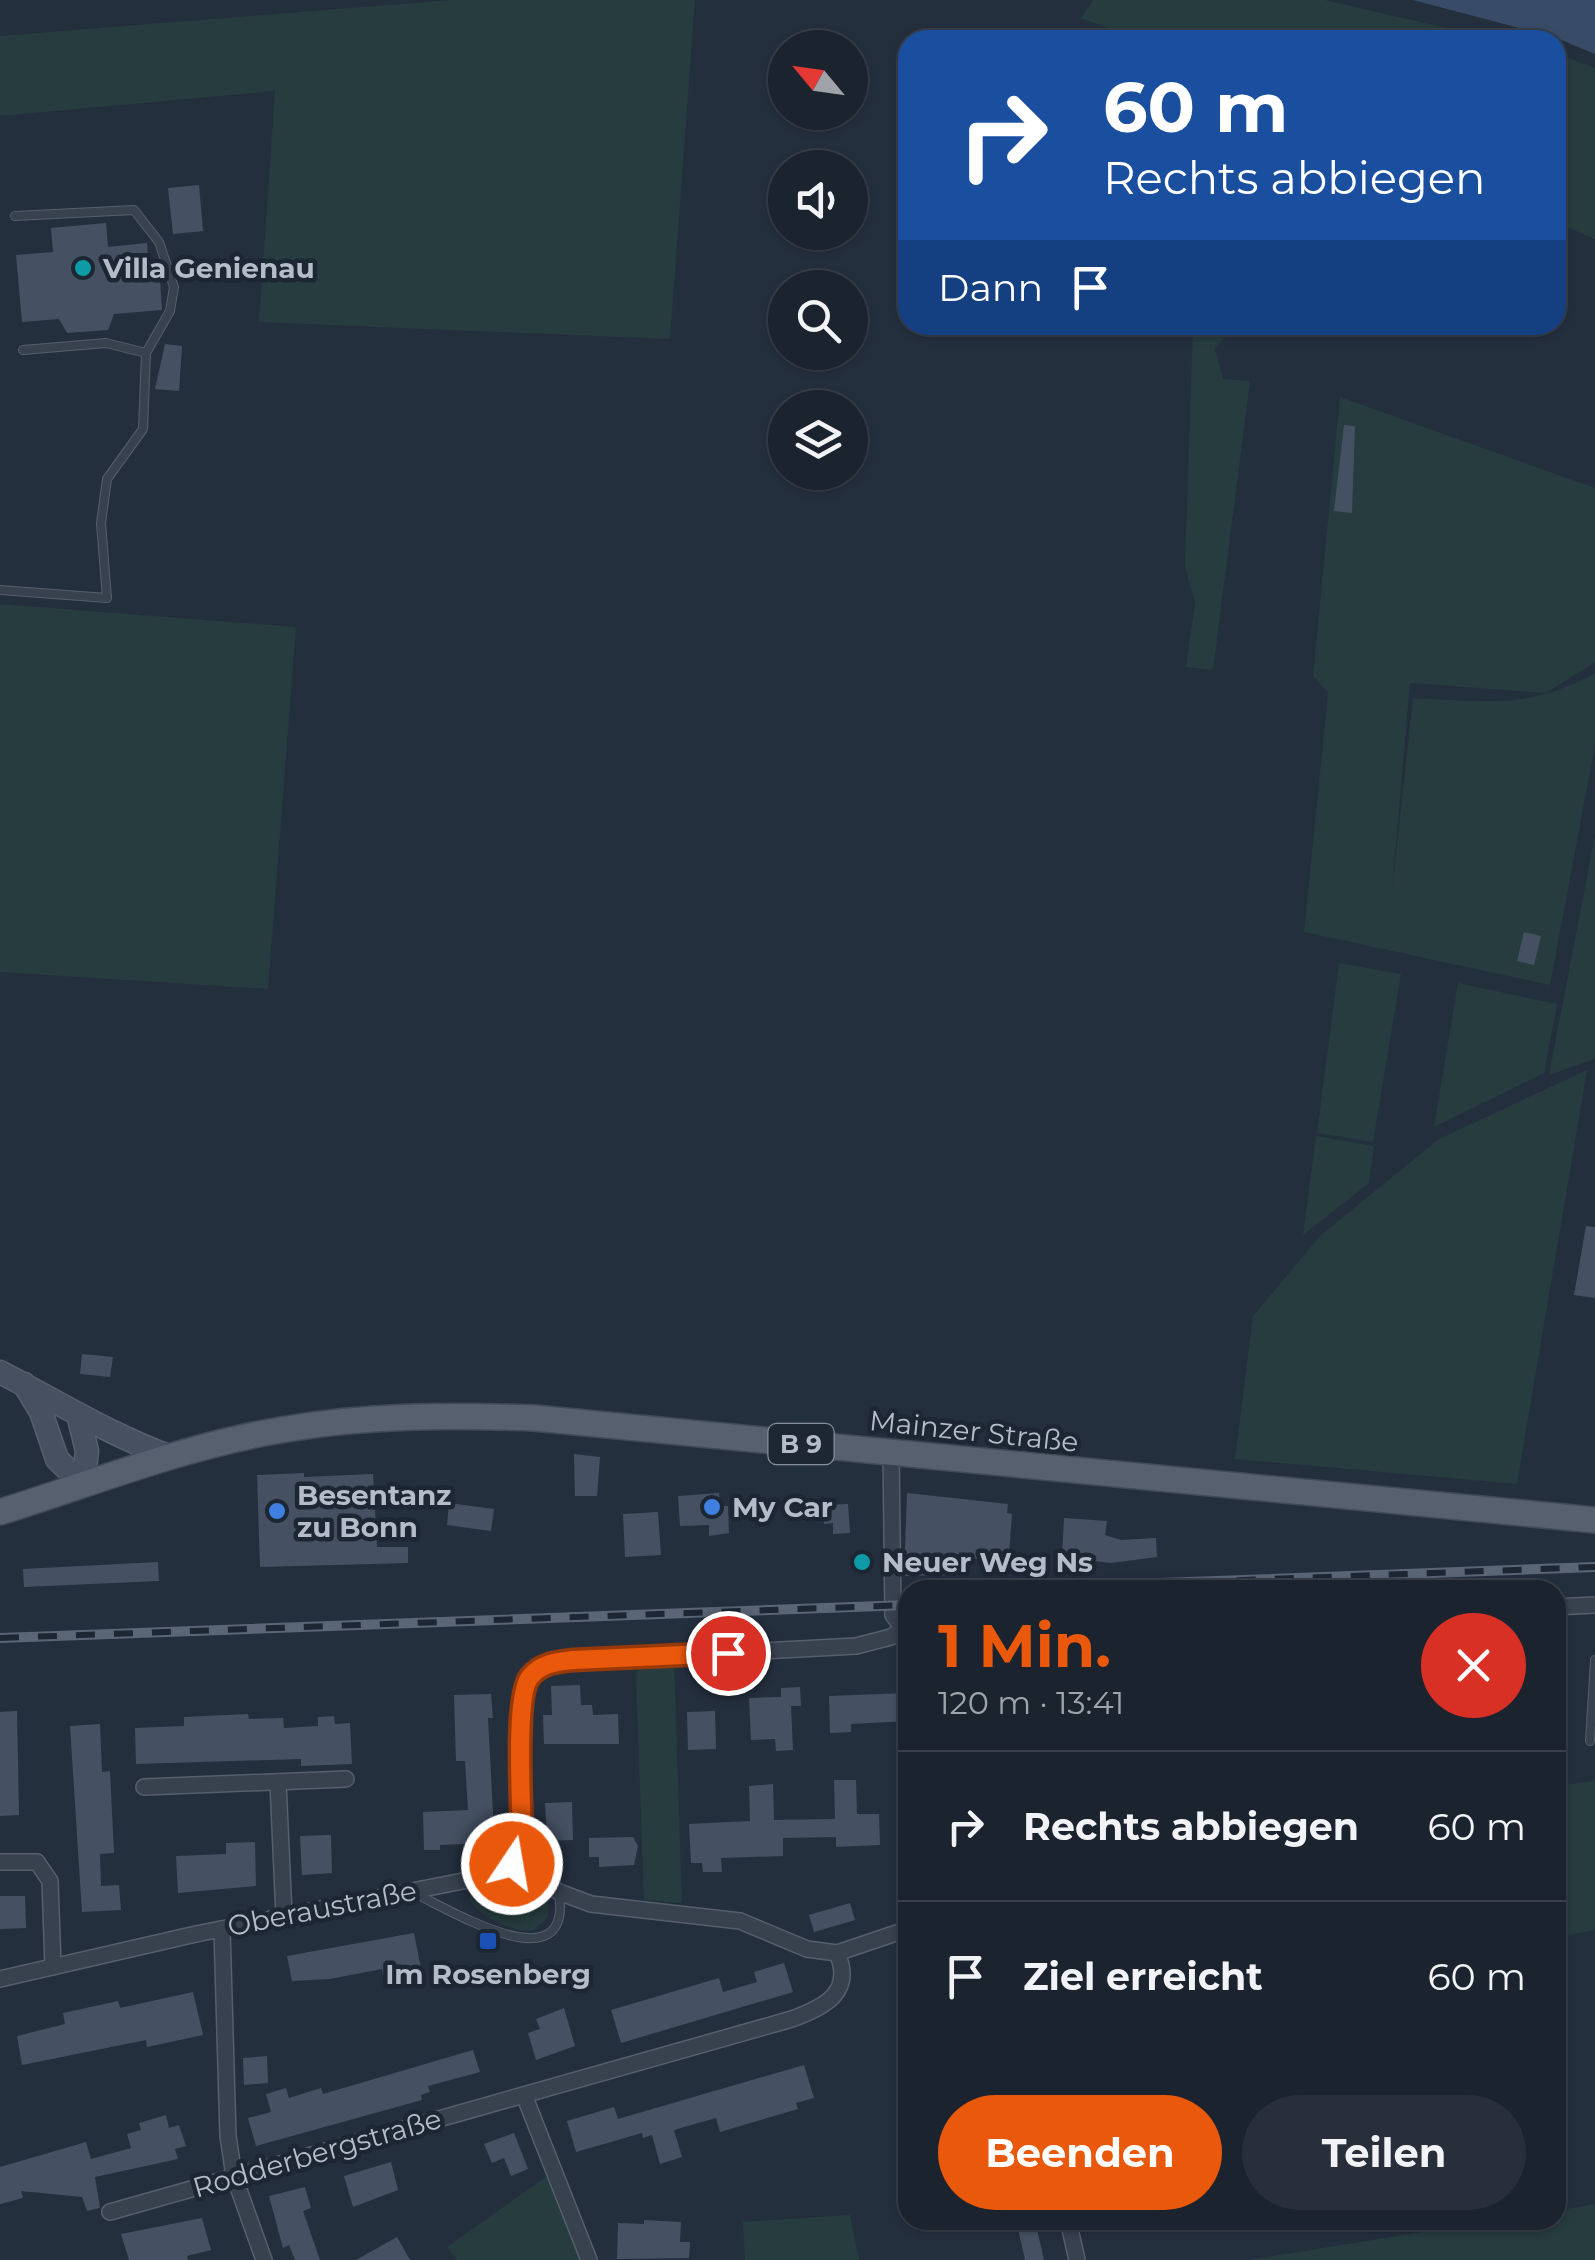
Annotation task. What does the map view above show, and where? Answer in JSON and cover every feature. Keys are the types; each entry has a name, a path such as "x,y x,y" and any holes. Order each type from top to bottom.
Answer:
{"main road":[{"path":"0,1372 54,1398 79,1418 172,1457"},
{"path":"24,1384 41,1412 56,1460 83,1485"},
{"name":"Mainzer Straße","path":"83,1485 172,1457 280,1430 373,1417 454,1415 534,1418 1595,1520"},
{"path":"79,1418 87,1450 83,1485"},
{"name":"B 9","path":"0,1512 83,1485"}],"street":[{"path":"891,1452 893,1615 898,1623"},
{"path":"1566,1606 1595,1605"},
{"path":"898,1634 856,1646 553,1662 531,1675 522,1698 522,1842 512,1864 558,1892 591,1904 740,1921 806,1949 837,1953 898,1933"},
{"path":"144,1787 346,1779"},
{"path":"278,1782 284,1916"},
{"path":"0,1862 38,1862 50,1881 53,1967"},
{"name":"Oberaustraße","path":"0,1979 222,1928 407,1890 488,1878 512,1864"},
{"path":"222,1928 228,2136 234,2176 264,2260"},
{"name":"Rodderbergstraße","path":"110,2212 820,2009 840,1992 845,1970 837,1953"},
{"path":"524,2095 590,2260"},
{"path":"1070,2230 1077,2260"}],"lane":[{"path":"0,590 107,598 101,523 107,479 143,428 146,353 170,311 174,286 159,242 134,210 15,216"},
{"path":"23,350 106,343 146,353"},
{"path":"1590,1742 1595,1660"},
{"path":"407,1890 510,1938 528,1941 553,1926 560,1906 558,1892"}],"green space":[{"path":"451,0 695,0 670,339 259,322 275,91 0,116 0,36"},
{"path":"1093,0 1325,0 1456,30 1112,30 1081,18"},
{"path":"1566,57 1595,68 1595,239 1566,227"},
{"path":"1193,335 1227,335 1215,349 1223,379 1250,381 1213,670 1186,667 1195,603 1185,566"},
{"path":"1340,397 1595,488 1595,662 1546,693 1410,683 1392,890 1413,698 1527,698 1549,693 1571,685 1595,673 1595,745 1550,985 1304,932 1328,693 1313,676"},
{"path":"0,604 296,627 268,989 0,972"},
{"path":"1595,835 1595,1059 1549,1075"},
{"path":"1339,963 1401,974 1373,1142 1317,1133"},
{"path":"1458,983 1557,1004 1544,1073 1434,1127"},
{"path":"1587,1070 1517,1484 1235,1459 1253,1316 1321,1235 1439,1139"},
{"path":"1316,1136 1374,1146 1369,1183 1303,1235"},
{"path":"674,1661 682,1903 644,1900 636,1678 638,1663"},
{"path":"1595,1781 1595,1930 1566,1935 1566,1785"},
{"path":"521,1880 535,1883 549,1901 547,1918 534,1930 497,1922 480,1912 469,1899 474,1890"},
{"path":"550,2174 583,2260 457,2260 447,2247"},
{"path":"1595,2204 1595,2260 1248,2260 1435,2230 1566,2230 1566,2209"},
{"path":"850,2215 859,2260 745,2260 743,2222"}],"water":[{"path":"1413,0 1595,0 1595,54 1566,42 1566,30 1527,30"}],"building":[{"path":"199,185 203,231 173,234 168,188"},
{"name":"Villa Genienau","path":"106,223 108,247 147,243 150,281 160,280 162,310 114,314 108,330 67,333 59,319 22,322 16,255 53,252 51,228"},
{"path":"165,344 182,346 179,391 155,389"},
{"path":"1344,425 1355,426 1352,513 1334,511"},
{"path":"1524,932 1541,936 1534,965 1517,961"},
{"path":"1586,1226 1595,1227 1595,1298 1574,1295"},
{"path":"82,1354 113,1357 110,1377 80,1374"},
{"path":"574,1454 600,1457 597,1496 575,1496"},
{"path":"304,1473 304,1477 373,1474 377,1547 408,1547 408,1563 260,1567 257,1475"},
{"path":"719,1493 720,1506 728,1506 729,1533 709,1536 709,1525 680,1526 678,1496"},
{"path":"907,1493 1008,1504 1007,1513 1012,1514 1009,1554 995,1553 995,1560 967,1558 967,1575 904,1576"},
{"path":"449,1503 494,1509 491,1531 447,1525"},
{"path":"848,1504 850,1533 833,1534 833,1523 824,1524 823,1505"},
{"path":"658,1512 661,1555 625,1557 623,1514"},
{"path":"1064,1518 1107,1521 1105,1535 1121,1540 1156,1538 1157,1557 1111,1563 1062,1557"},
{"path":"158,1562 159,1581 24,1587 23,1569"},
{"path":"580,1685 581,1705 592,1705 593,1715 618,1714 619,1744 544,1744 543,1715 552,1715 551,1686"},
{"path":"800,1687 801,1706 791,1706 793,1750 776,1751 775,1739 751,1740 749,1698 781,1697 781,1688"},
{"path":"898,1693 898,1722 851,1724 851,1732 830,1733 829,1696"},
{"path":"491,1694 493,1718 488,1718 494,1832 489,1832 489,1843 440,1845 440,1850 424,1850 423,1812 468,1810 465,1761 456,1761 454,1695"},
{"path":"17,1711 19,1815 0,1816 0,1712"},
{"path":"715,1711 716,1749 688,1750 687,1712"},
{"path":"248,1714 249,1719 283,1718 284,1728 318,1726 318,1717 334,1716 335,1724 350,1723 352,1764 301,1766 301,1759 136,1764 135,1728 184,1726 184,1717"},
{"path":"100,1724 102,1772 110,1771 114,1853 100,1854 101,1886 119,1885 121,1910 82,1912 70,1726"},
{"path":"834,1780 856,1780 857,1814 879,1814 880,1845 836,1847 836,1837 783,1838 783,1856 721,1858 722,1872 703,1872 702,1863 691,1863 689,1824 750,1821 749,1786 773,1784 774,1820 835,1819"},
{"path":"572,1802 573,1840 547,1841 545,1803"},
{"path":"331,1835 332,1873 302,1875 300,1836"},
{"path":"633,1837 638,1846 634,1865 599,1867 599,1857 589,1857 589,1838"},
{"path":"255,1842 256,1886 178,1893 176,1856 226,1854 226,1843"},
{"path":"0,1896 25,1896 26,1928 0,1929"},
{"path":"850,1903 855,1920 814,1932 809,1915"},
{"path":"414,1933 421,1968 383,1976 382,1969 330,1979 292,1981 287,1956"},
{"path":"784,1963 793,1992 621,2043 611,2010 719,1978 723,1992 757,1982 754,1972"},
{"path":"193,1992 203,2035 147,2047 146,2040 22,2065 17,2036 65,2024 63,2013 118,2001 120,2008"},
{"path":"564,2008 575,2046 536,2060 528,2033 540,2029 536,2019"},
{"path":"473,2050 480,2072 428,2086 430,2092 421,2095 422,2100 256,2146 248,2118 271,2112 266,2094 286,2088 289,2098 321,2088 323,2094"},
{"path":"267,2056 268,2083 244,2085 243,2058"},
{"path":"804,2065 814,2098 796,2103 798,2109 720,2132 716,2118 674,2130 682,2157 660,2164 652,2135 643,2138 642,2133 576,2152 567,2121 614,2107 618,2119"},
{"path":"166,2115 169,2128 179,2125 186,2146 175,2149 178,2159 95,2177 100,2208 87,2211 82,2197 21,2191 23,2198 0,2204 0,2167 86,2142 91,2159 131,2148 127,2134 141,2130 139,2123"},
{"path":"514,2133 528,2169 511,2176 504,2158 492,2163 484,2144"},
{"path":"391,2162 398,2190 353,2207 344,2176"},
{"path":"305,2187 311,2208 303,2211 320,2260 295,2260 289,2245 283,2248 269,2196"},
{"path":"202,2218 211,2250 187,2256 188,2260 129,2260 121,2234"},
{"path":"644,2220 681,2222 680,2242 690,2242 689,2258 617,2259 618,2223 644,2224"},
{"path":"1018,2230 1037,2230 1044,2260 1025,2260"},
{"path":"397,2237 410,2260 356,2260"}],"railway":[{"path":"1242,1580 1595,1567"},
{"path":"0,1638 898,1605"}],"place":[{"name":"Villa Genienau","path":"83,268"},
{"name":"My Car","path":"712,1507"},
{"name":"Besentanz zu Bonn","path":"277,1511"},
{"name":"Neuer Weg Ns","path":"862,1562"},
{"name":"Im Rosenberg","path":"488,1941"}],"route":[{"path":"512,1864 522,1842 522,1698 531,1675 553,1662 728,1653"}]}
